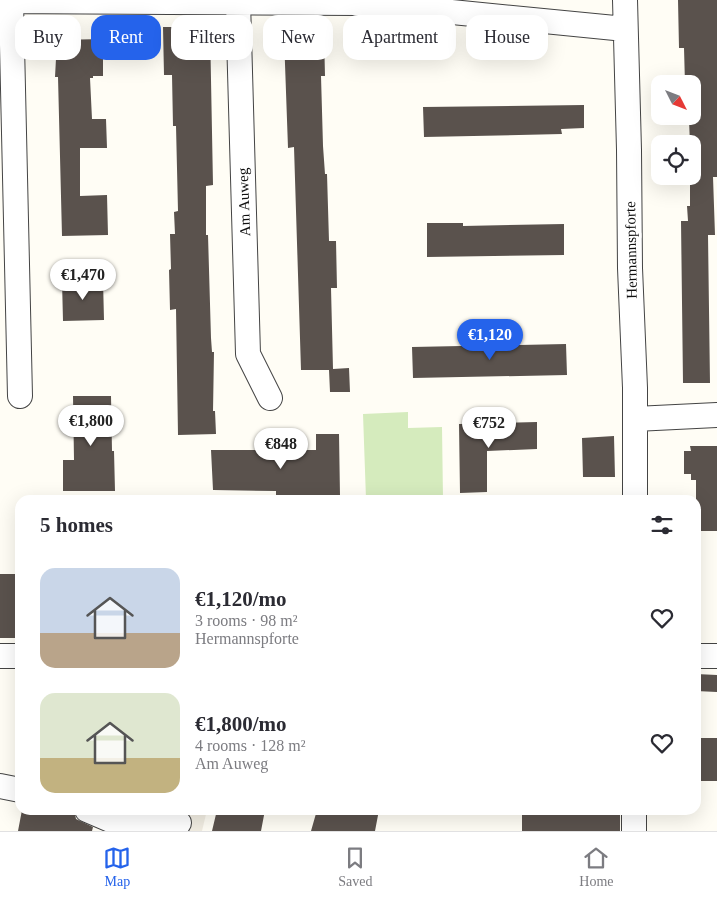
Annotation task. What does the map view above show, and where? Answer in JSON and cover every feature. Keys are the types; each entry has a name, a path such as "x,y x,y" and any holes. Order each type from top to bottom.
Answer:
{"street":[{"name":"Hermannspforte","path":"625,0 635,419 635,495"},
{"path":"20,396 6,1 360,3 625,29"},
{"name":"Am Auweg","path":"238,1 248,354 270,398"},
{"path":"635,419 717,415"},
{"path":"0,656 15,656"},
{"path":"701,656 717,656"},
{"path":"0,786 15,789"},
{"path":"102,815 124,822 179,821"},
{"path":"634,815 634,831"}],"green space":[{"path":"408,412 408,428 442,427 443,495 366,495 363,414"}],"shaded area":[{"path":"136,815 206,815 202,831 130,831"}],"building":[{"path":"678,0 717,0 717,177 713,177 715,235 708,235 710,383 683,383 681,221 688,221 687,206 690,206 690,185 701,185 701,135 690,135 689,125 701,125 701,75 685,75 684,48 679,48"},
{"path":"163,27 171,27 171,60 211,60 213,185 206,186 206,235 208,235 211,338 212,352 214,352 213,411 215,411 216,434 178,435 176,309 170,310 169,270 171,269 170,234 175,234 174,212 178,211 176,126 173,126 172,75 164,75"},
{"path":"81,39 91,39 91,60 103,60 103,76 93,76 93,78 90,78 92,119 106,119 107,148 80,148 80,196 107,195 108,235 62,236 58,77 55,77 56,60 81,60"},
{"path":"285,60 325,60 325,76 321,76 323,146 325,174 327,174 329,241 336,241 337,288 331,288 333,369 349,368 350,392 330,392 329,370 301,370 294,147 288,148"},
{"path":"584,105 584,128 561,129 562,134 424,137 423,107"},
{"path":"427,223 463,223 463,226 564,224 564,255 427,257"},
{"path":"103,280 104,320 63,321 62,281"},
{"path":"566,344 567,375 413,378 412,347"},
{"path":"73,396 111,396 115,491 63,491 63,460 74,460"},
{"path":"537,422 537,449 487,451 487,492 460,493 459,424"},
{"path":"316,434 339,434 340,495 276,495 276,491 213,490 211,450 316,450"},
{"path":"614,436 615,477 583,477 582,438"},
{"path":"690,446 717,446 717,531 701,531 701,495 696,495 696,480 691,480 691,474 684,474 684,451 691,451"},
{"path":"0,574 15,574 15,638 0,638"},
{"path":"701,674 717,675 717,692 701,691"},
{"path":"701,738 717,738 717,781 701,781"},
{"path":"21,815 75,815 76,819 93,827 92,831 18,831"},
{"path":"216,815 264,815 261,831 212,831"},
{"path":"316,815 378,815 375,831 311,831"},
{"path":"522,815 620,815 620,831 522,831"}]}
